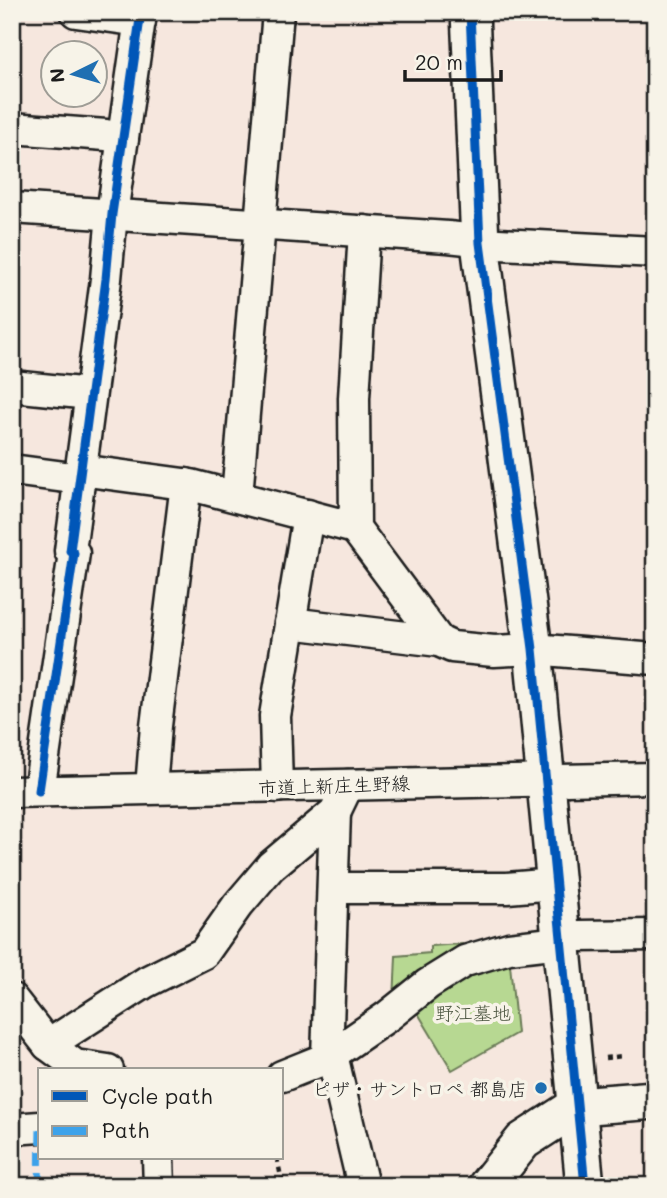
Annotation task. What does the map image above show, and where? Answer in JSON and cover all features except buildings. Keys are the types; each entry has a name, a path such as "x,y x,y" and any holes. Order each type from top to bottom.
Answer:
{"street":[{"path":"26,791 74,554 70,551 112,214 141,17 76,12"},
{"path":"237,496 278,12"},
{"path":"470,12 480,243 533,649 585,1186"},
{"path":"12,128 106,135 123,139"},
{"path":"12,208 364,231 467,239 480,243 655,252"},
{"path":"364,231 354,398 355,528 439,641"},
{"path":"12,386 90,394"},
{"path":"12,470 186,484 355,528"},
{"path":"151,788 156,726 186,484"},
{"path":"277,788 275,716 308,515"},
{"path":"290,623 439,641 466,649 533,649 655,659"},
{"name":"市道上新庄生野線","path":"26,791 277,788 655,778"},
{"path":"348,785 335,812 329,1057 363,1186"},
{"path":"48,1045 146,982 204,954 237,906 271,866 335,812"},
{"path":"332,888 507,888 555,884"},
{"path":"284,1075 329,1057 428,984 466,961 509,948 560,942 579,936 655,935"},
{"path":"12,999 48,1045 87,1068"},
{"path":"487,1186 523,1141 577,1106 655,1100"},
{"path":"12,1129 38,1127"},
{"path":"158,1160 159,1186"}],"path":[{"path":"277,1160 283,1186"}],"green space":[{"name":"野江墓地","path":"462,944 463,956 394,1002 396,956 430,953 430,946"},
{"name":"野江墓地","path":"509,955 517,1033 452,1070 413,1005 425,994"}],"marked path":[{"path":"39,1160 39,1186"}],"cycle path":[{"path":"39,791 74,553 70,551 112,214 141,12"},
{"path":"470,12 480,243 533,649 585,1186"}],"place":[{"name":"ピザ・サントロペ 都島店","path":"541,1088"}]}
